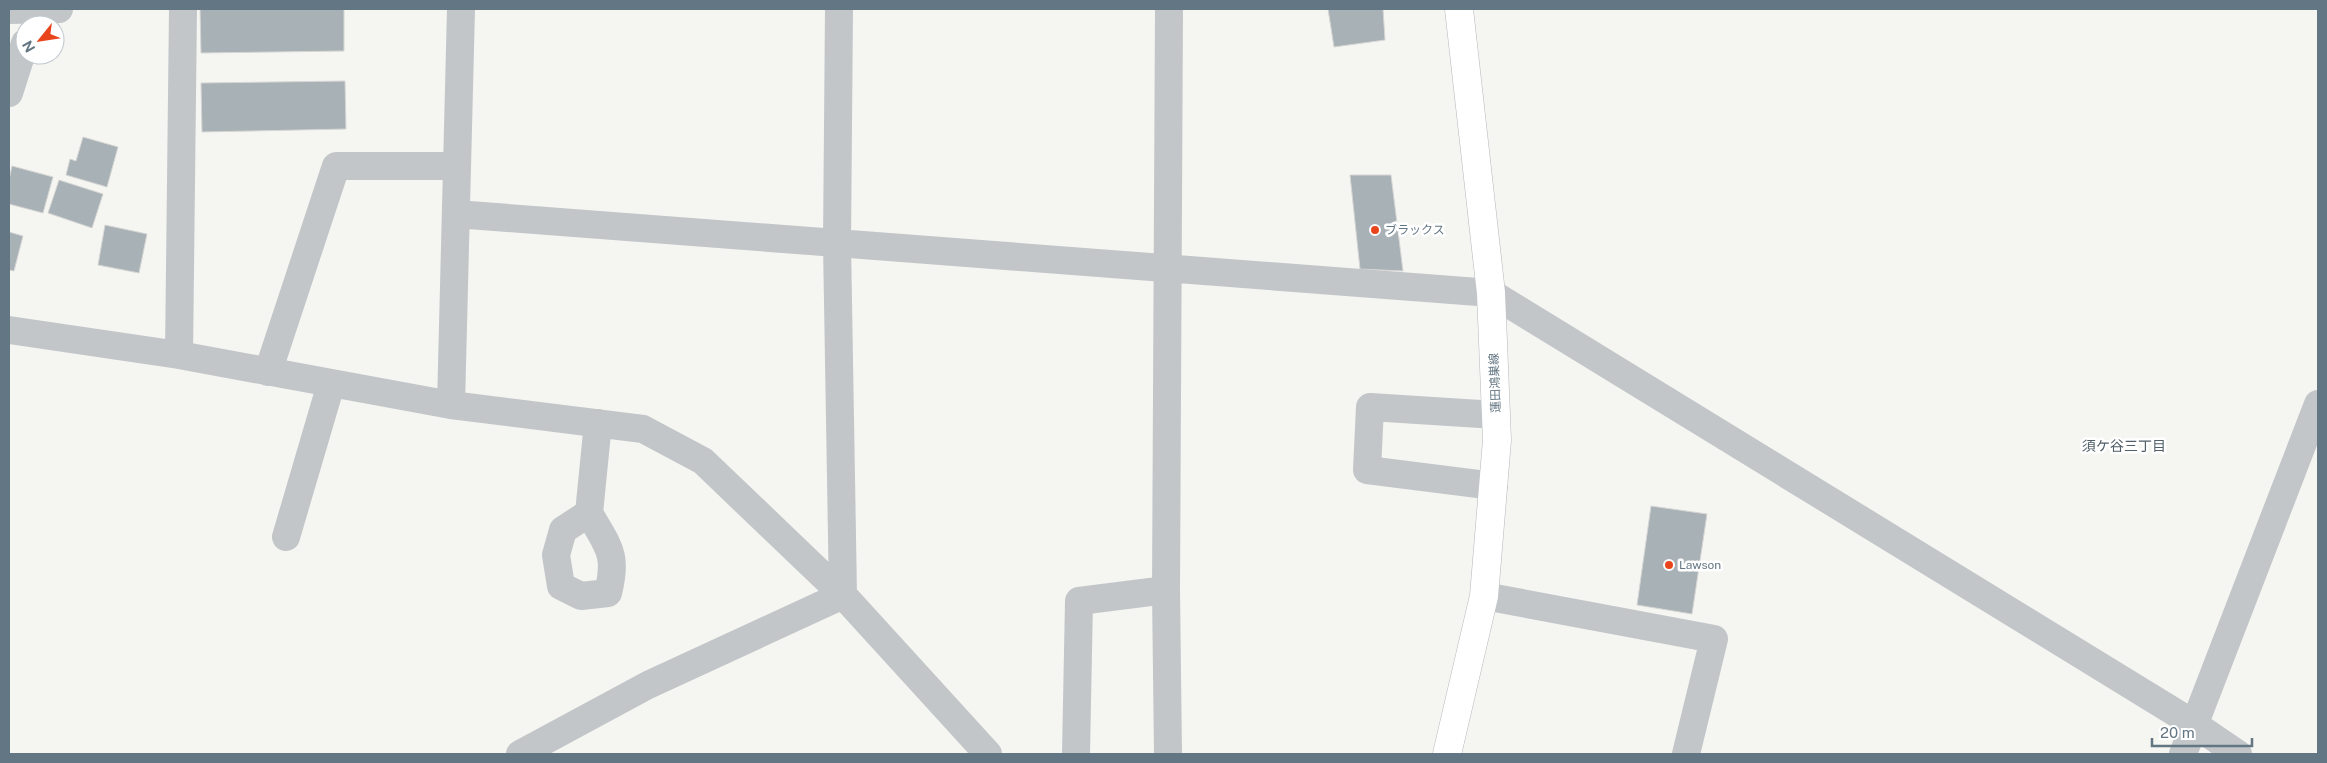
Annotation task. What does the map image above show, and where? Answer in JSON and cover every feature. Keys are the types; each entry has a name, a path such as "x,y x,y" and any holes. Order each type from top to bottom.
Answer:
{"main road":[{"name":"蓮田鴻巣線","path":"1447,754 1484,596 1497,440 1491,293 1459,9"}],"street":[{"path":"9,10 59,9"},
{"path":"179,355 184,9"},
{"path":"451,405 461,9"},
{"path":"839,9 837,243 843,595"},
{"path":"1168,754 1166,590 1169,9"},
{"path":"9,93 18,65"},
{"path":"268,372 336,166 457,166"},
{"path":"456,214 1491,293 2194,724 2238,754"},
{"path":"9,330 179,355 451,405 643,429 703,461 843,595 988,754"},
{"path":"286,538 331,384"},
{"path":"2183,754 2318,404"},
{"path":"1494,486 1367,470 1370,408 1496,414"},
{"path":"589,513 598,423"},
{"path":"1076,754 1079,601 1166,590"},
{"path":"520,754 648,685 843,595"},
{"path":"1484,596 1714,639 1686,754"}],"building":[{"path":"200,9 344,9 344,51 201,53"},
{"path":"1328,9 1383,9 1385,40 1334,47"},
{"path":"345,81 346,129 202,132 201,83"},
{"path":"83,137 118,147 107,187 66,175 70,159 76,161"},
{"path":"12,166 53,177 43,213 9,204 9,180"},
{"path":"1350,175 1391,175 1403,271 1360,269"},
{"path":"59,180 103,194 92,228 48,213"},
{"path":"105,225 147,234 139,273 98,265"},
{"path":"9,232 23,236 14,271 9,270"},
{"path":"1651,506 1707,514 1692,614 1637,605"}],"place":[{"name":"ブラックス","path":"1375,230"},
{"name":"Lawson","path":"1669,565"}],"district":[{"name":"須ケ谷三丁目","path":"2124,446"}]}
